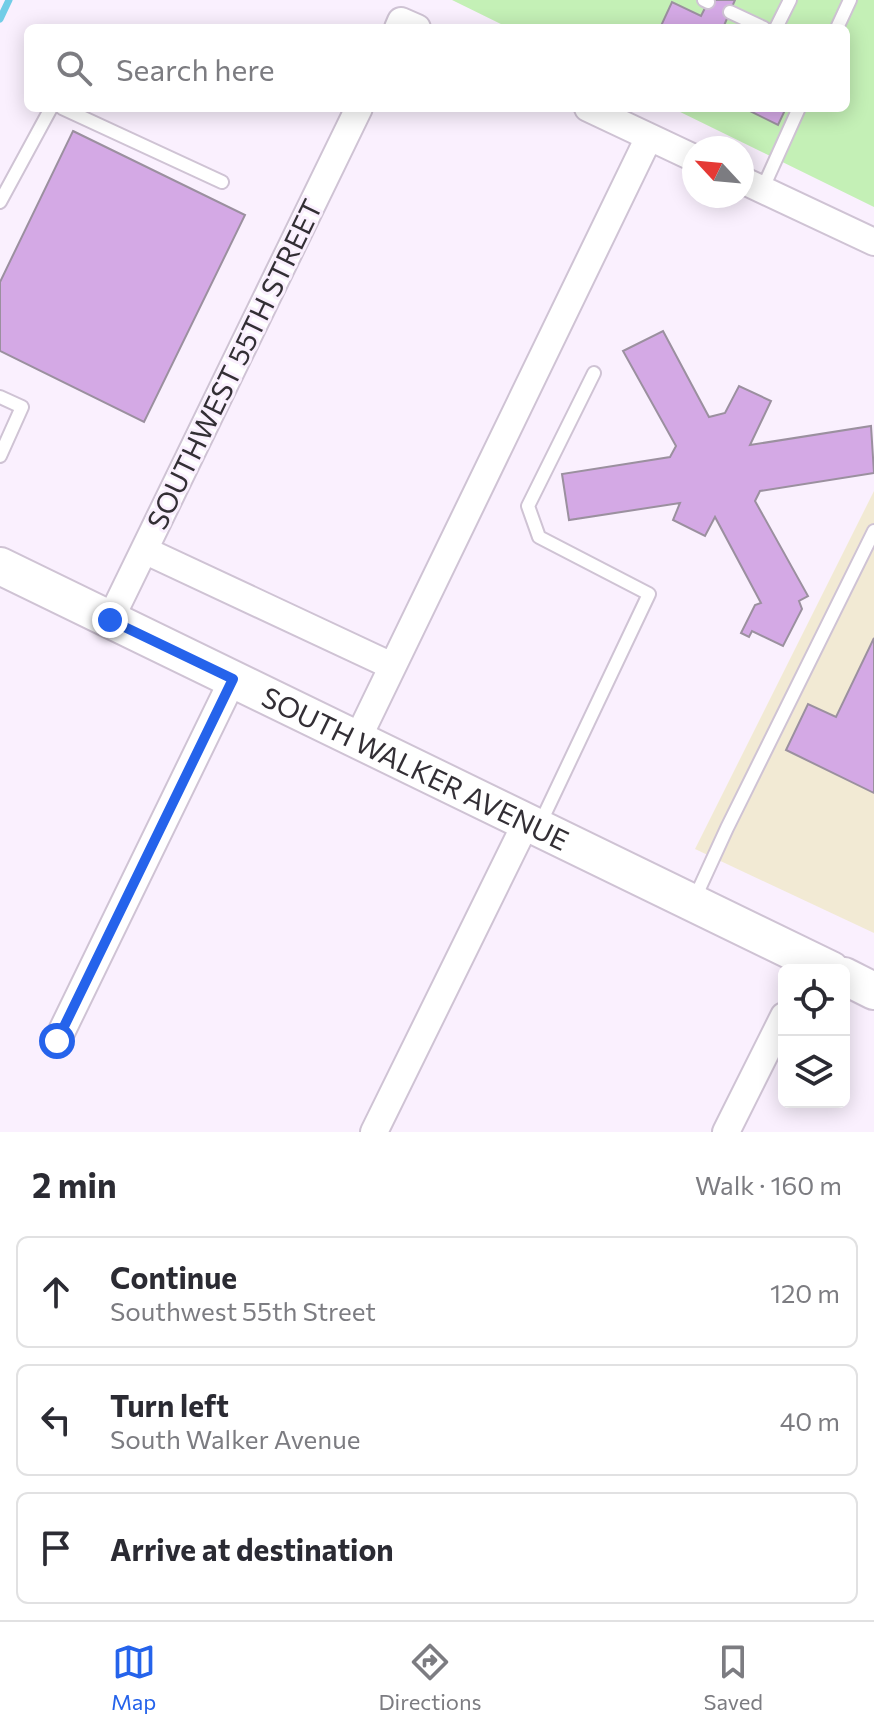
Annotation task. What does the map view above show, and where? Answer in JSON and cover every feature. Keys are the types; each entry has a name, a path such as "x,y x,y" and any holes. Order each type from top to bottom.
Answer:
{"main road":[{"name":"SOUTH WALKER AVENUE","path":"0,566 693,903 810,964"},
{"path":"850,979 874,991"}],"street":[{"name":"SOUTHWEST 55TH STREET","path":"110,620 357,112"},
{"path":"596,112 682,152"},
{"path":"357,740 649,137"},
{"path":"754,186 874,242"},
{"path":"144,550 392,666"},
{"path":"57,1041 233,679"},
{"path":"374,1132 532,826"},
{"path":"726,1132 778,1028"}],"lane":[{"path":"778,24 790,0"},
{"path":"839,24 850,0"},
{"path":"730,12 756,24"},
{"path":"0,202 49,112"},
{"path":"71,112 222,182"},
{"path":"754,182 797,112"},
{"path":"532,826 649,594 539,537 528,506 594,373"},
{"path":"0,397 22,407 0,456"},
{"path":"693,903 874,531"}],"shaded area":[{"path":"874,491 874,933 695,849"}],"green space":[{"path":"452,0 874,0 874,207 754,148 754,136 729,136 680,112 850,112 850,24 501,24"}],"building":[{"path":"709,0 735,0 725,24 662,24 672,2 701,16"},
{"path":"752,112 784,112 778,125"},
{"path":"73,131 245,215 144,422 0,351 0,282"},
{"path":"663,331 709,417 725,413 739,386 771,401 750,445 871,426 874,473 760,491 755,501 808,596 799,601 802,609 783,646 752,631 749,637 741,633 755,605 761,603 715,517 705,536 673,520 680,503 569,520 562,474 670,457 676,446 623,351"},
{"path":"874,638 874,793 786,750 808,704 836,717"}],"waterway":[{"path":"0,19 9,0"}],"route":[{"path":"57,1041 233,679 110,620"}]}
